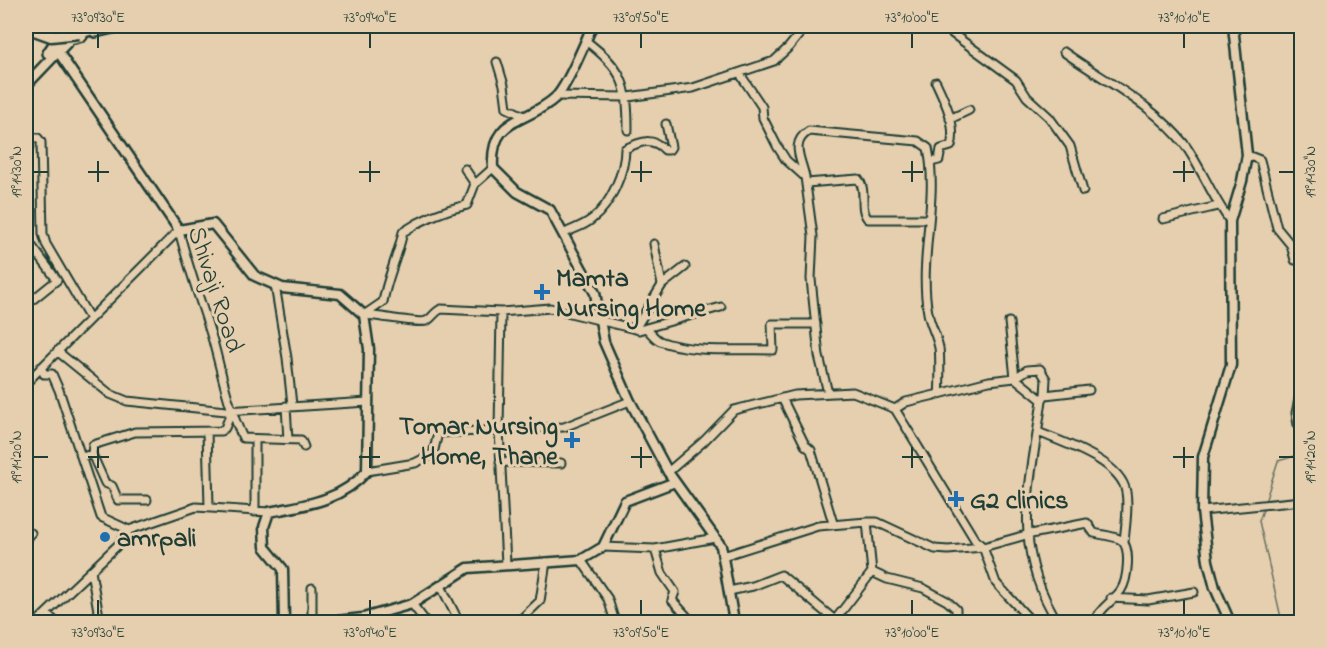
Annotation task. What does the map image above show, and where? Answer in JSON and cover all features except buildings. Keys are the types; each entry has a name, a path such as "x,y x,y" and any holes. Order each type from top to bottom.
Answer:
{"highway":[{"path":"34,26 59,30 78,26"},
{"path":"26,27 42,35 56,37 104,26"}],"main road":[{"path":"26,85 56,50 66,26"},
{"path":"26,77 70,39 121,26"}],"street":[{"path":"48,26 56,50"},
{"path":"592,26 556,96 501,130 492,149 493,168 517,192 550,210 595,293 604,342 630,401 668,472 721,546 734,622"},
{"path":"556,96 628,97 693,88 774,61 782,56 806,26"},
{"path":"942,26 1016,80 1027,97 1049,117 1070,146 1083,190"},
{"path":"1230,622 1215,588 1208,561 1202,512 1203,457 1231,364 1230,221 1247,154 1233,26"},
{"path":"586,41 615,66 628,97 628,130"},
{"name":"Shivaji Road","path":"56,50 80,80 179,230 189,273 212,339 232,410 243,438 255,440"},
{"path":"1064,52 1155,113 1186,148 1218,206 1230,221"},
{"path":"497,62 504,85 507,108 524,116"},
{"path":"742,76 762,107 763,118 782,153 806,180 858,179 863,186 864,214 868,219 928,219"},
{"path":"931,162 939,160 941,149 952,144 950,119 936,82"},
{"path":"950,119 969,110"},
{"path":"563,234 591,220 597,214 609,197 625,163 626,149 639,142 649,141 669,150 671,147 666,124"},
{"path":"828,393 822,377 811,279 813,236 806,180 798,143 800,137 809,131 923,142 928,148 932,194 928,219 926,287 928,313 939,349 939,394"},
{"path":"26,138 38,138 41,142 43,234 46,244 90,319"},
{"path":"1247,154 1260,160 1277,228 1291,245 1295,260 1302,260"},
{"path":"364,315 383,302 404,232 419,221 441,211 467,205 475,184 493,168"},
{"path":"465,169 475,184"},
{"path":"1164,219 1218,206"},
{"path":"26,382 179,230 213,224 255,276 282,288 340,294 364,315 394,317 418,322 427,321 441,309 501,312 550,308 600,323 647,329 721,307"},
{"path":"26,238 57,280 26,305"},
{"path":"654,244 662,285"},
{"path":"26,266 30,272 26,275"},
{"path":"635,329 662,285 685,267"},
{"path":"275,285 287,357 288,440"},
{"path":"501,312 499,430 506,564"},
{"path":"364,315 369,349 367,471"},
{"path":"1009,322 1015,378 1044,398 1089,390"},
{"path":"647,329 656,339 666,343 773,350 772,324 816,324"},
{"path":"57,351 110,394 127,401 181,408 232,410 368,402"},
{"path":"41,367 44,374 52,374 101,517 129,530"},
{"path":"895,409 906,402 989,381 1015,378 1027,370 1040,369 1046,379 1029,491 1026,535 1035,577 1058,622"},
{"path":"1302,385 1296,413 1298,424 1302,425"},
{"path":"668,472 704,441 734,410 782,398 853,392 895,409 975,540 983,547 996,583 1032,622"},
{"path":"782,398 805,445 812,450 833,523"},
{"path":"37,622 120,543 129,530 183,511 208,507 269,512 321,503 359,480 367,471 415,463 433,454 438,433 564,427 630,401"},
{"path":"105,483 92,454 93,445 135,432 221,431 225,428 232,410"},
{"path":"207,431 208,507"},
{"path":"1038,432 1079,449 1121,476 1126,493 1124,543 1127,562 1123,586 1099,612 1094,622"},
{"path":"255,512 255,440 301,440 304,447"},
{"path":"82,457 92,454"},
{"path":"501,462 561,463"},
{"path":"603,547 625,501 675,482"},
{"path":"92,487 105,483 112,486 118,500 147,500"},
{"path":"1202,512 1302,501"},
{"path":"269,512 264,527 265,547 283,569 284,622"},
{"path":"729,591 753,586 781,575 836,621 872,572 867,522"},
{"path":"723,556 833,523 877,522 935,549 983,547 1083,522 1089,525 1094,532 1124,543"},
{"path":"328,622 363,618 412,604 468,568 581,560 603,547 655,549 715,538"},
{"path":"655,549 662,573 675,592 672,600 692,622"},
{"path":"581,560 608,599 615,622"},
{"path":"521,622 540,601 546,562"},
{"path":"91,571 100,622"},
{"path":"872,572 937,595 956,609 956,622"},
{"path":"441,586 459,622"},
{"path":"312,588 312,622"},
{"path":"1111,598 1148,600 1194,592"},
{"path":"412,604 426,622"},
{"path":"47,614 56,622"}],"waterway":[{"path":"1265,502 1278,461 1302,454"},
{"path":"1264,507 1259,521 1282,622"}],"place":[{"name":"Mamta Nursing Home","path":"542,292"},
{"name":"Tomar Nursing Home, Thane","path":"572,440"},
{"name":"G2 clinics","path":"956,499"},
{"name":"amrpali","path":"105,537"}]}
